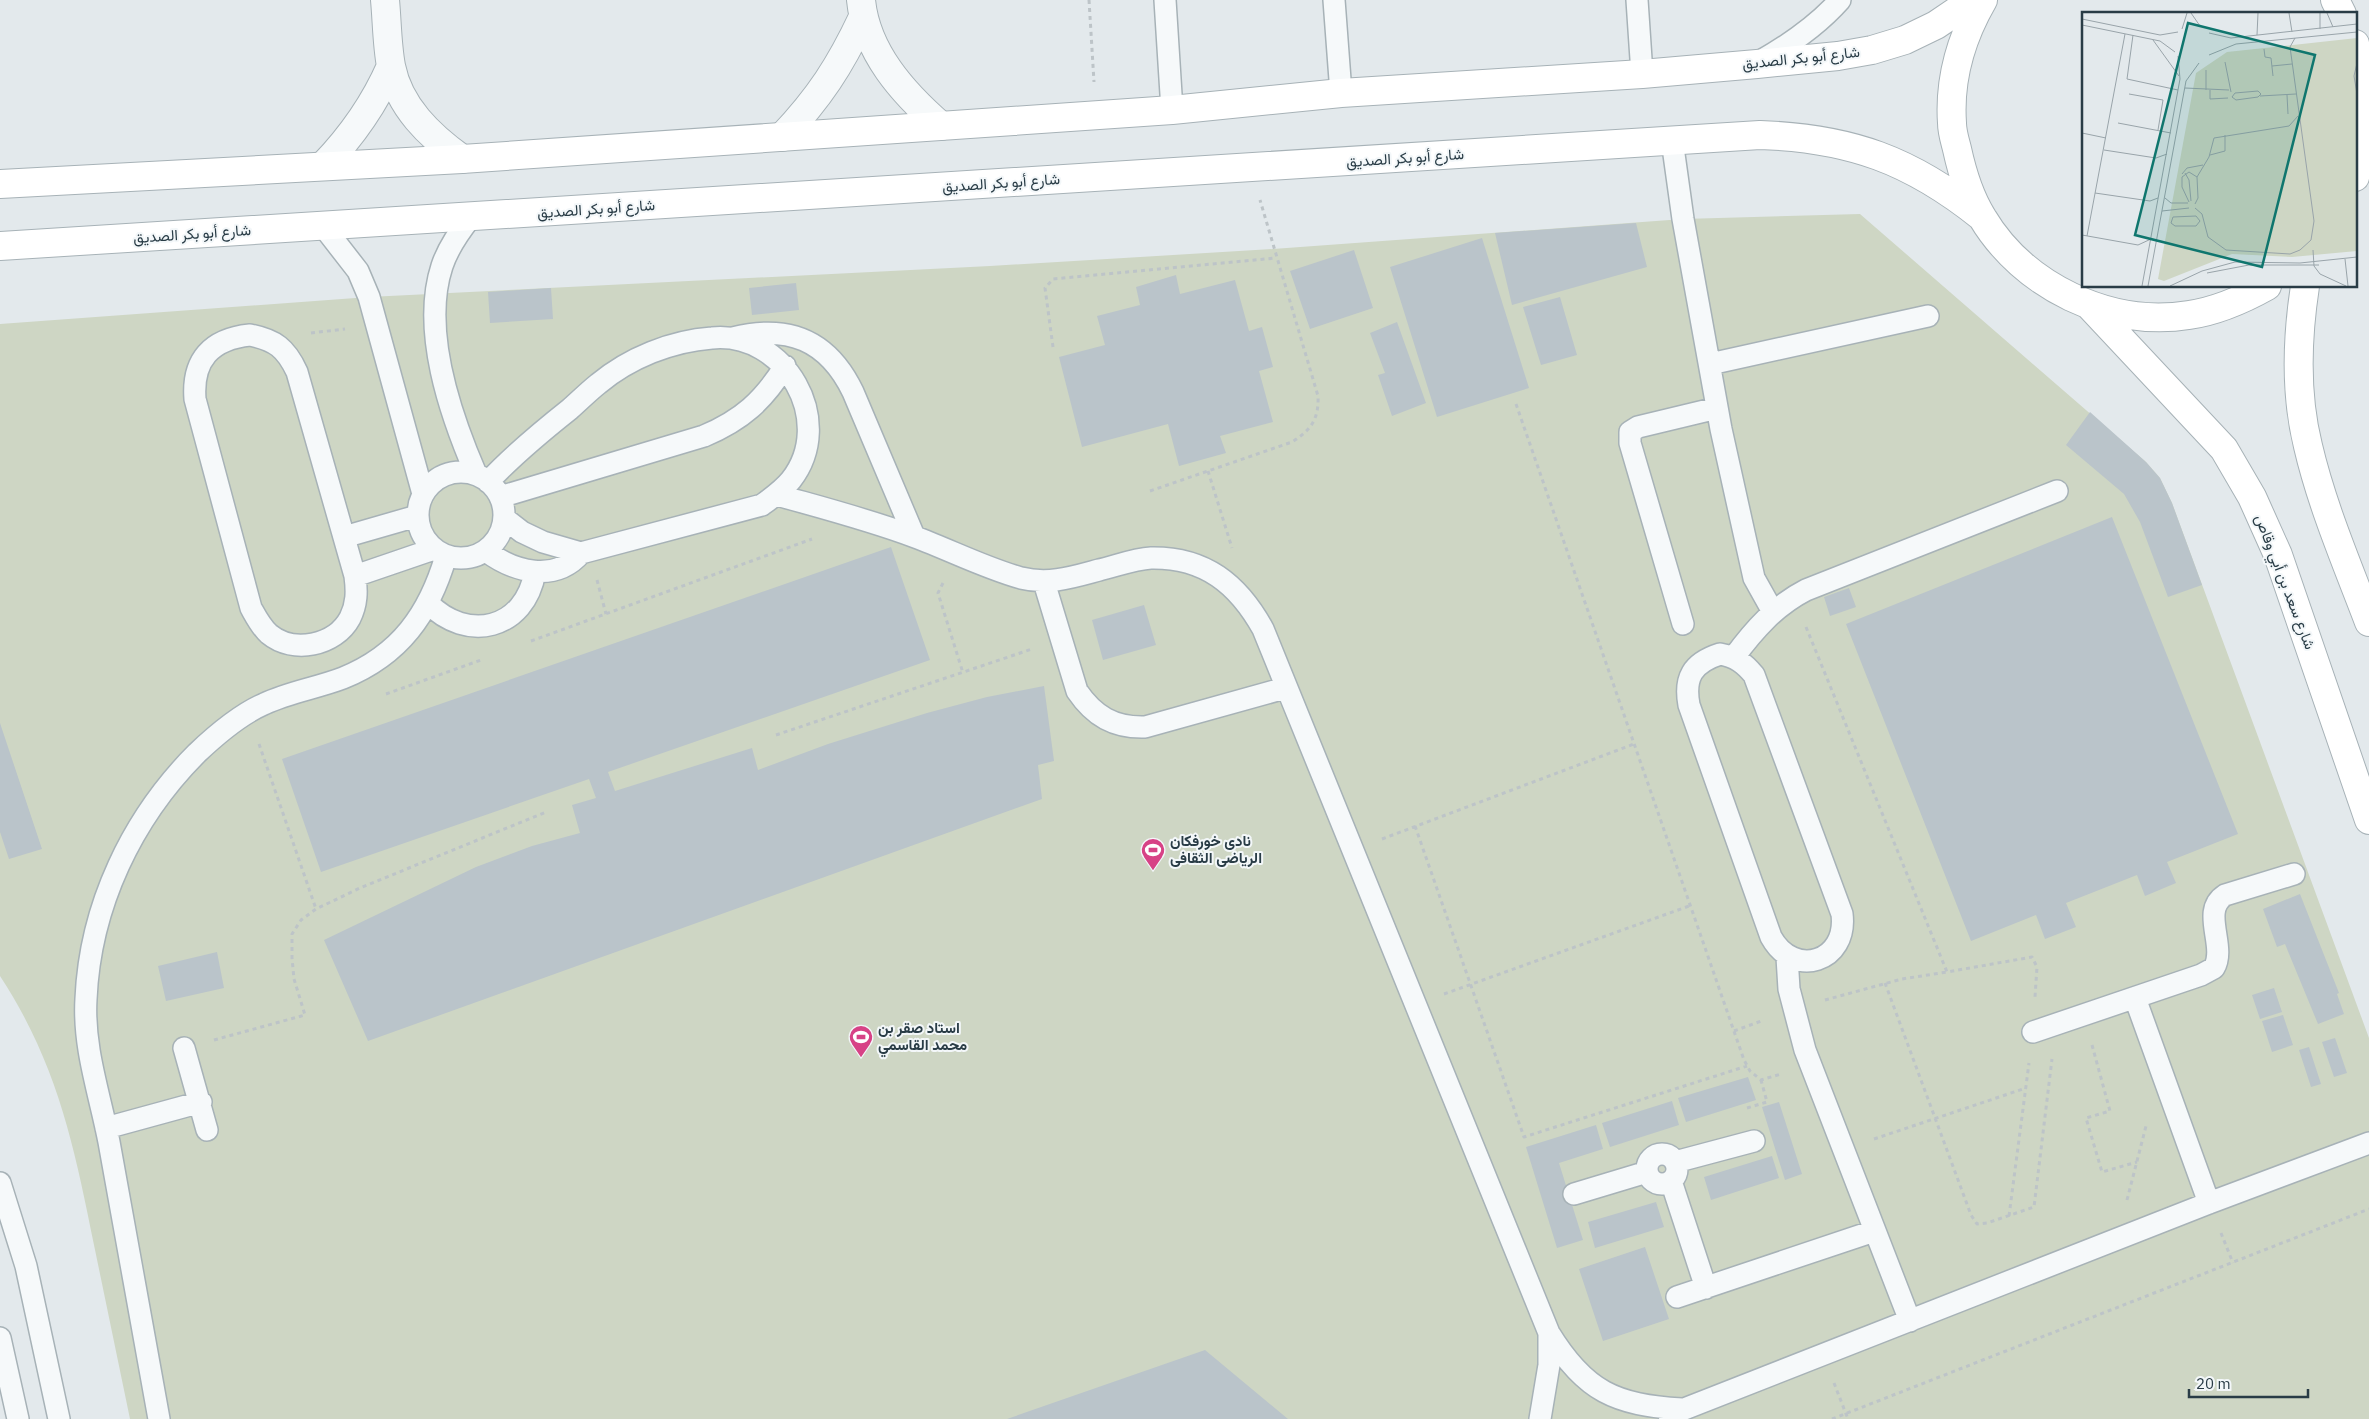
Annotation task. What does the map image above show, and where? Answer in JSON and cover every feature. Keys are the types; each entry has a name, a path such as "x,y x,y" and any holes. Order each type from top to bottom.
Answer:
{"main road":[{"name":"شارع أبو بكر الصديق","path":"2,183 462,160 1096,116 1341,93 1642,74 1757,64 1838,56 1872,50 1905,40 1936,25 1973,0"},
{"path":"1983,0 1967,28 1954,74 1952,124 1962,172 1982,217 2011,254 2047,284 2090,306 2139,317 2189,315 2237,303 2263,288"},
{"path":"2335,0 2341,12"},
{"path":"2356,48 2365,81 2368,130 2356,173"},
{"name":"شارع أبو بكر الصديق","path":"0,246 1760,135 1800,136 1839,143 1878,155 1915,171 1950,191 1982,217"},
{"path":"2305,288 2299,351 2300,398 2307,444 2320,489 2369,622"},
{"name":"شارع سعد بن أبي وقاص","path":"2090,306 2224,449 2252,497 2278,555 2369,820"}],"street":[{"path":"385,0 391,66 401,94 416,119 437,141 462,160"},
{"path":"862,9 876,49 894,77 915,103 941,126"},
{"path":"782,137 807,111 829,82 847,51 862,9"},
{"path":"323,166 363,120 379,94 391,66"}],"lane":[{"path":"1165,0 1172,110"},
{"path":"1334,0 1341,93"},
{"path":"1636,0 1642,74"},
{"path":"1757,64 1784,48 1808,30 1840,0"},
{"path":"1660,141 1683,220 1717,408 1754,578 1773,612"},
{"path":"471,217 454,239 442,265 435,294 436,332 441,369 450,405 504,518 522,532 543,542 581,554 762,505 777,495 792,479 801,462 807,441 808,421 805,401 796,382 785,366 770,353 752,344 732,338"},
{"path":"323,226 358,271 370,297 423,494"},
{"path":"1710,364 1928,316"},
{"path":"488,484 509,459 599,383 622,367 648,354 680,343 712,338 732,338 754,333 777,332 798,337 819,348 833,360 844,375 914,536"},
{"path":"250,335 266,338 280,346 291,357 297,372 355,576 357,589 356,604 350,619 340,631 329,638 312,645 282,642 269,634 258,622 251,608 195,399 193,383 198,367 206,353 219,342 234,336 250,335"},
{"path":"440,553 419,529 417,516 423,494 436,479 455,472 488,484 704,436 724,428 743,416 759,402 785,366"},
{"path":"1683,624 1630,444 1630,432 1638,427 1717,408"},
{"path":"1734,657 1759,626 1793,596 1827,580 2057,491"},
{"path":"777,495 864,519 914,536 1021,578 1044,582 1062,580 1150,558 1175,559 1200,566 1223,578 1239,593 1252,610 1262,629 1549,1334 1563,1356 1581,1375 1602,1391 1623,1400 1646,1406 1682,1408"},
{"path":"344,537 417,516"},
{"path":"355,576 440,553 459,558 473,557 486,551 499,536 504,518"},
{"path":"486,551 500,562 517,569 536,572 555,570 573,563 581,554"},
{"path":"159,1419 87,1033 86,999 90,959 98,920 128,843 174,776 209,742 248,711 286,696 343,678 375,662 396,647 410,631 428,603 440,553"},
{"path":"428,603 450,621 478,627 492,624 506,619 526,599 533,586 536,572"},
{"path":"1044,582 1077,691 1087,706 1100,717 1114,724 1144,727 1286,688"},
{"path":"1720,654 1734,657 1745,664 1754,676 1842,914 1843,926 1840,939 1834,949 1824,957 1813,961 1800,961 1788,957 1777,948 1771,937 1689,705 1687,692 1689,678 1696,666 1720,654"},
{"path":"2033,1032 2201,975 2214,968 2218,955 2214,907 2220,898 2294,874"},
{"path":"1788,957 1793,1010 1809,1064 1910,1321"},
{"path":"2135,998 2209,1203"},
{"path":"184,1048 201,1102 207,1130"},
{"path":"106,1128 201,1102"},
{"path":"1574,1194 1647,1172 1657,1183 1664,1184 1673,1171 1754,1141"},
{"path":"1660,1419 1682,1408 1823,1355 2209,1203 2369,1143"},
{"path":"1673,1171 1706,1288"},
{"path":"0,1183 26,1266 59,1419"},
{"path":"1677,1297 1874,1231"},
{"path":"1540,1419 1550,1365 1549,1334"},
{"path":"0,1338 18,1419"}],"path":[{"path":"1089,0 1096,116"},
{"path":"1150,492 1292,442 1306,434 1316,416 1318,396 1276,258 1252,167"},
{"path":"1053,347 1045,288 1053,279 1276,258"},
{"path":"1516,404 1747,1066 1761,1080 1809,1064"},
{"path":"1208,471 1235,556"},
{"path":"525,644 864,519"},
{"path":"958,553 938,593 963,673"},
{"path":"1793,596 1946,972"},
{"path":"776,735 1061,639"},
{"path":"379,697 488,657"},
{"path":"248,711 316,908"},
{"path":"1353,850 1634,744"},
{"path":"184,1048 305,1015 294,979 292,934 301,920 316,908 360,888 546,812"},
{"path":"1414,826 1524,1137 1747,1066"},
{"path":"1415,1004 1692,905"},
{"path":"1734,1030 1793,1010 1885,983 2032,957 2037,967 2033,1032 2009,1216"},
{"path":"1885,983 1934,1119 1974,1221 1977,1224 1987,1223 2034,1207 2057,1024"},
{"path":"2083,1015 2110,1111 2086,1118 2102,1172 2137,1162"},
{"path":"1842,1150 2026,1088"},
{"path":"2116,1241 2146,1125"},
{"path":"1832,1419 2369,1209"},
{"path":"1823,1355 1848,1419"}],"green space":[{"name":"نادى خورفكان الرياضى الثقافى","path":"1860,214 2146,462 2160,478 2172,503 2369,1038 2369,1419 130,1419 79,1173 61,1106 50,1073 36,1041 20,1008 0,976 0,324 369,297 990,266 1273,249 1683,219"}],"building":[{"path":"1636,223 1647,267 1512,305 1495,233"},
{"path":"1482,238 1529,388 1437,417 1390,267"},
{"path":"1354,250 1373,308 1310,329 1290,271"},
{"path":"1176,275 1180,294 1235,280 1249,331 1262,327 1273,367 1259,371 1273,422 1220,436 1226,453 1179,466 1168,424 1082,447 1059,357 1105,345 1097,316 1140,305 1136,287"},
{"path":"796,283 799,310 752,315 749,288"},
{"path":"551,288 553,319 490,323 488,292"},
{"path":"1560,297 1577,355 1541,365 1523,307"},
{"path":"1397,322 1426,403 1392,416 1378,375 1385,373 1370,333"},
{"path":"2090,412 2146,462 2160,478 2172,503 2202,585 2168,597 2140,522 2124,494 2066,445"},
{"path":"2112,517 2238,834 2167,862 2176,883 2145,896 2137,875 2066,903 2076,927 2045,939 2036,915 1971,941 1846,624"},
{"path":"891,547 930,660 608,772 615,791 752,748 758,770 828,744 927,713 987,697 1044,686 1054,761 1038,765 1042,799 368,1041 324,940 476,867 532,846 580,833 572,805 596,798 589,779 321,872 282,759"},
{"path":"1849,588 1856,607 1830,616 1824,597"},
{"path":"1144,605 1156,645 1103,660 1092,620"},
{"path":"0,723 42,849 9,859 0,832"},
{"path":"2300,894 2339,993 2337,994 2344,1014 2318,1024 2285,944 2277,947 2263,909"},
{"path":"217,952 224,988 166,1001 158,966"},
{"path":"2274,988 2282,1012 2260,1019 2252,995"},
{"path":"2283,1015 2293,1045 2272,1052 2262,1021"},
{"path":"2335,1038 2347,1073 2334,1077 2322,1042"},
{"path":"2309,1047 2321,1084 2311,1087 2299,1050"},
{"path":"1748,1077 1756,1100 1686,1122 1678,1098"},
{"path":"1672,1101 1679,1125 1610,1147 1602,1123"},
{"path":"1779,1102 1802,1174 1785,1180 1762,1107"},
{"path":"1596,1125 1603,1149 1559,1163 1583,1240 1557,1248 1526,1147"},
{"path":"1772,1156 1779,1178 1711,1200 1704,1177"},
{"path":"1656,1202 1664,1227 1595,1248 1588,1222"},
{"path":"1645,1247 1669,1319 1603,1341 1579,1269"},
{"path":"1205,1350 1288,1419 1007,1419"}],"place":[{"name":"نادى خورفكان الرياضى الثقافى","path":"1153,871"},
{"name":"استاد صقر بن محمد القاسمي","path":"861,1058"}]}
